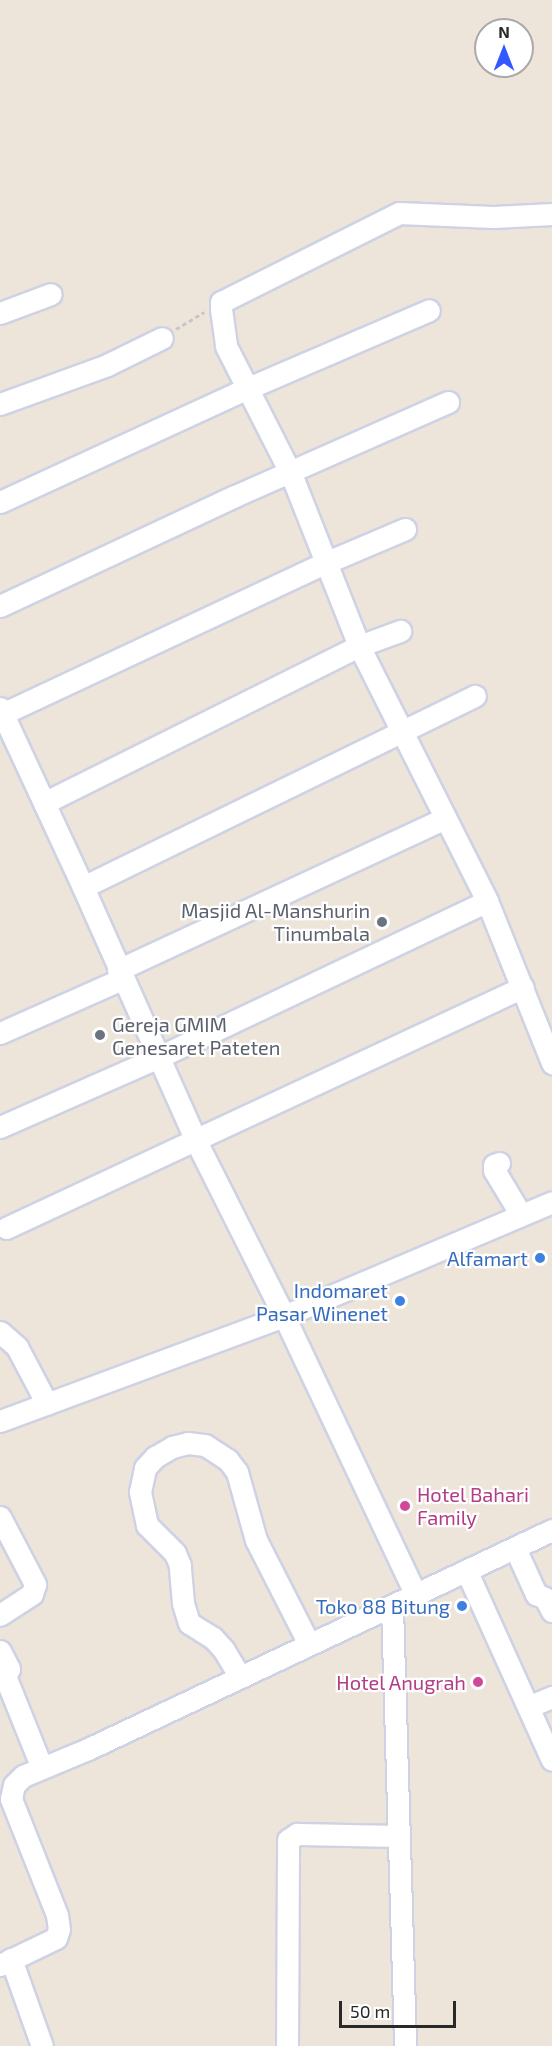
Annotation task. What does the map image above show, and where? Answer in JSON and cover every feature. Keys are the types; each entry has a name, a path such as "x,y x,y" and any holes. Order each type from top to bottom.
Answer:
{"street":[{"path":"552,214 493,217 399,213 221,302 221,323 226,346 291,474 359,646 487,901 552,1063"},
{"path":"0,313 51,294"},
{"path":"0,502 246,389 429,310"},
{"path":"0,404 107,365 162,338"},
{"path":"0,606 235,496 291,474 448,402"},
{"path":"405,529 325,562 1,713 83,887 120,975 196,1141 284,1316 416,1595"},
{"path":"44,803 359,646 400,631"},
{"path":"83,887 474,696"},
{"path":"0,1033 446,818"},
{"path":"0,1126 159,1057 487,901"},
{"path":"6,1228 99,1182 196,1141 523,987"},
{"path":"499,1163 494,1165 494,1170 520,1215"},
{"path":"0,1421 284,1316 552,1202"},
{"path":"0,1332 17,1347 47,1404"},
{"path":"240,1677 223,1648 213,1638 189,1623 183,1603 180,1565 175,1553 147,1525 140,1492 145,1468 155,1457 172,1447 188,1443 205,1445 228,1460 237,1472 256,1540 309,1644"},
{"path":"0,1517 35,1584 32,1594 0,1615"},
{"path":"42,2046 5,1962 56,1938 59,1929 57,1915 11,1799 8,1782 467,1572 552,1530"},
{"path":"515,1548 536,1594 545,1598 552,1611"},
{"path":"467,1572 552,1760"},
{"path":"392,1606 405,2046"},
{"path":"5,1660 5,1676 42,1768"},
{"path":"528,1707 552,1697"},
{"path":"287,2046 290,1837 297,1834 399,1836"}],"path":[{"path":"162,338 221,302"}],"place":[{"name":"Masjid Al-Manshurin Tinumbala","path":"382,922"},
{"name":"Gereja GMIM Genesaret Pateten","path":"100,1035"},
{"name":"Alfamart","path":"540,1258"},
{"name":"Indomaret Pasar Winenet","path":"400,1301"},
{"name":"Hotel Bahari Family","path":"405,1506"},
{"name":"Toko 88 Bitung","path":"462,1606"},
{"name":"Hotel Anugrah","path":"478,1682"}]}
